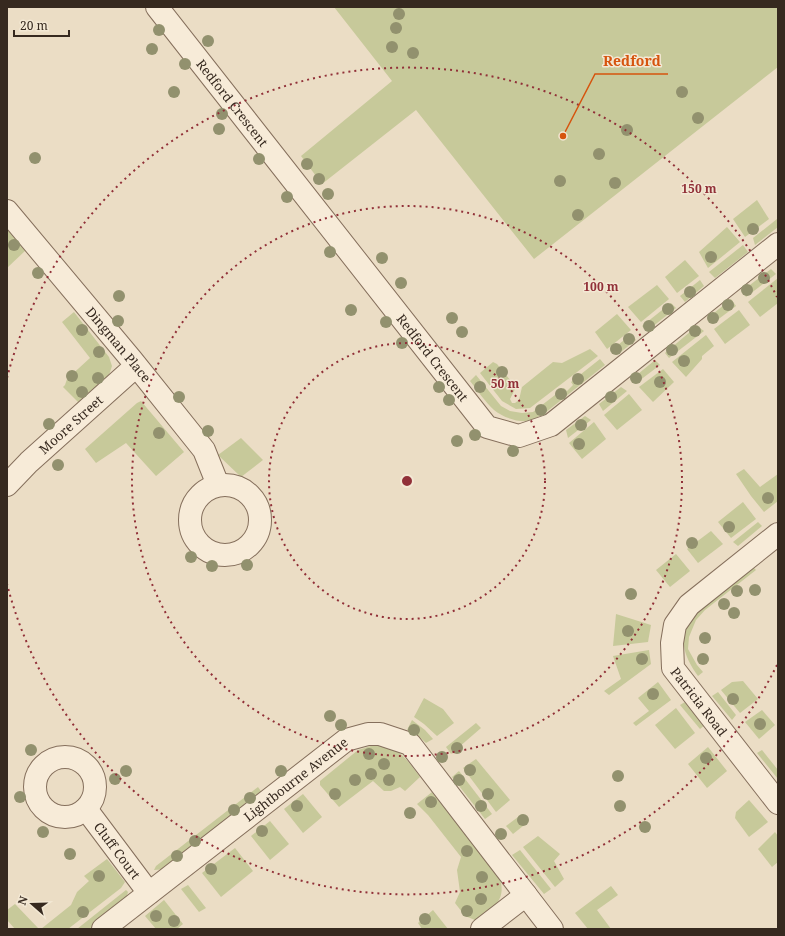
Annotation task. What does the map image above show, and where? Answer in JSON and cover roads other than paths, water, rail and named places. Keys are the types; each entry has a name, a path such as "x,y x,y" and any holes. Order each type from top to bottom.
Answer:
{"street":[{"name":"Redford Crescent","path":"157,7 487,427 519,436 551,425 778,244"},
{"name":"Dingman Place","path":"7,211 204,450 218,485"},
{"name":"Moore Street","path":"7,486 29,462 136,366"},
{"name":"Patricia Road","path":"778,534 689,605 675,625 672,643 673,668 778,803"},
{"name":"Lightbourne Avenue","path":"103,929 346,740 368,734 384,735 410,744 552,929"},
{"name":"Cluff Court","path":"86,808 148,893"},
{"path":"482,929 526,895"}],"place":[{"name":"Redford","path":"563,136"}]}
